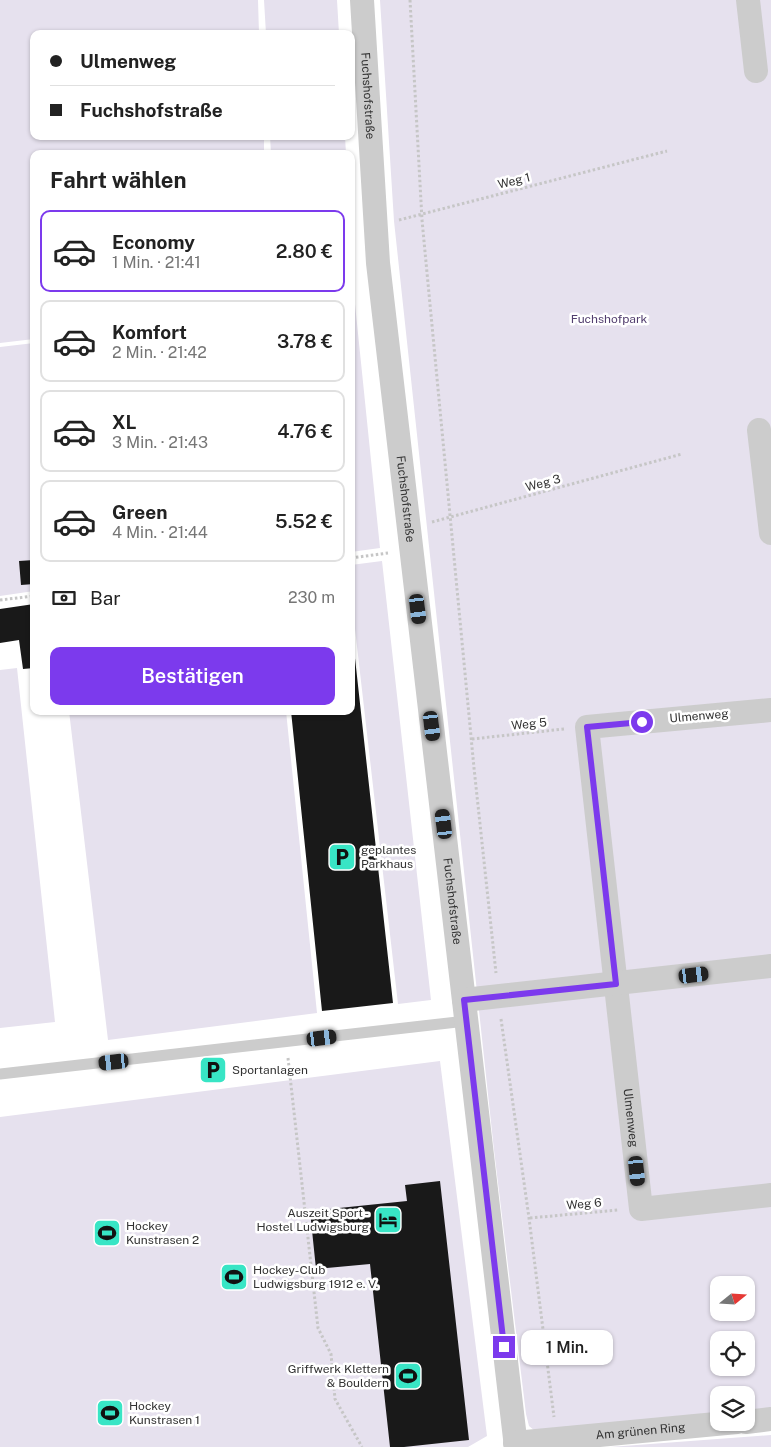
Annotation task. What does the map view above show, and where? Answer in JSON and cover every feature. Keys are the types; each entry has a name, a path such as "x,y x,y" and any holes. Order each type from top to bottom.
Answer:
{"street":[{"name":"Fuchshofstraße","path":"362,0 378,263 516,1445"},
{"path":"748,0 756,71"},
{"path":"759,430 771,534"},
{"name":"Ulmenweg","path":"641,1208 587,727 771,710"},
{"path":"465,1011 499,996 771,966"},
{"path":"641,1208 771,1195"},
{"path":"755,1421 771,1420"},
{"name":"Am grünen Ring","path":"516,1445 556,1439 710,1425"}],"lane":[{"path":"0,1074 286,1043 465,1011"}],"path":[{"path":"410,0 422,214 474,768 499,996 556,1439"},
{"name":"Weg 1","path":"376,226 667,151"},
{"name":"Weg 3","path":"355,557 410,539 450,518 682,454"},
{"path":"0,600 30,596"},
{"name":"Weg 5","path":"472,739 587,727"},
{"path":"286,1043 318,1328 331,1354 335,1400 362,1447"},
{"name":"Weg 6","path":"529,1218 641,1208"}],"green space":[{"path":"0,0 258,0 259,30 30,30 30,140 264,140 264,150 30,150 30,339 0,343"},
{"path":"264,0 337,0 339,30 266,30"},
{"name":"Fuchshofpark","path":"380,0 771,0 771,1419 755,1421 755,1386 710,1386 710,1422 535,1431 529,1426 494,1150 394,221"},
{"path":"270,140 345,140 346,150 271,150"},
{"path":"355,304 380,548 355,551"},
{"path":"30,343 30,592 0,596 0,347"},
{"path":"382,561 431,1000 398,1004 355,629 355,564"},
{"path":"17,668 55,1022 0,1028 0,670"},
{"path":"69,715 286,715 317,1013 108,1040"},
{"name":"Hockey-Club Ludwigsburg 1912 e. V.","path":"440,1061 487,1436 468,1447 0,1447 0,1117"},
{"path":"771,1435 771,1447 610,1447"}],"building":[{"path":"30,560 30,584 21,585 19,561"},
{"path":"30,605 30,668 23,669 19,640 0,643 0,609"},
{"name":"geplantes Parkhaus","path":"355,658 393,1003 322,1011 291,715 355,715"},
{"path":"440,1181 469,1440 390,1447 370,1264 316,1269 310,1211 407,1201 405,1185"}],"place":[{"name":"geplantes Parkhaus","path":"342,857"},
{"name":"Sportanlagen","path":"213,1070"},
{"name":"Auszeit Sport - Hostel Ludwigsburg","path":"388,1220"},
{"name":"Hockey Kunstrasen 2","path":"107,1233"},
{"name":"Hockey-Club Ludwigsburg 1912 e. V.","path":"234,1277"},
{"name":"Griffwerk Klettern & Bouldern","path":"408,1376"},
{"name":"Hockey Kunstrasen 1","path":"110,1413"}],"route":[{"path":"504,1347 464,1000 616,984 587,727 642,722"}]}
